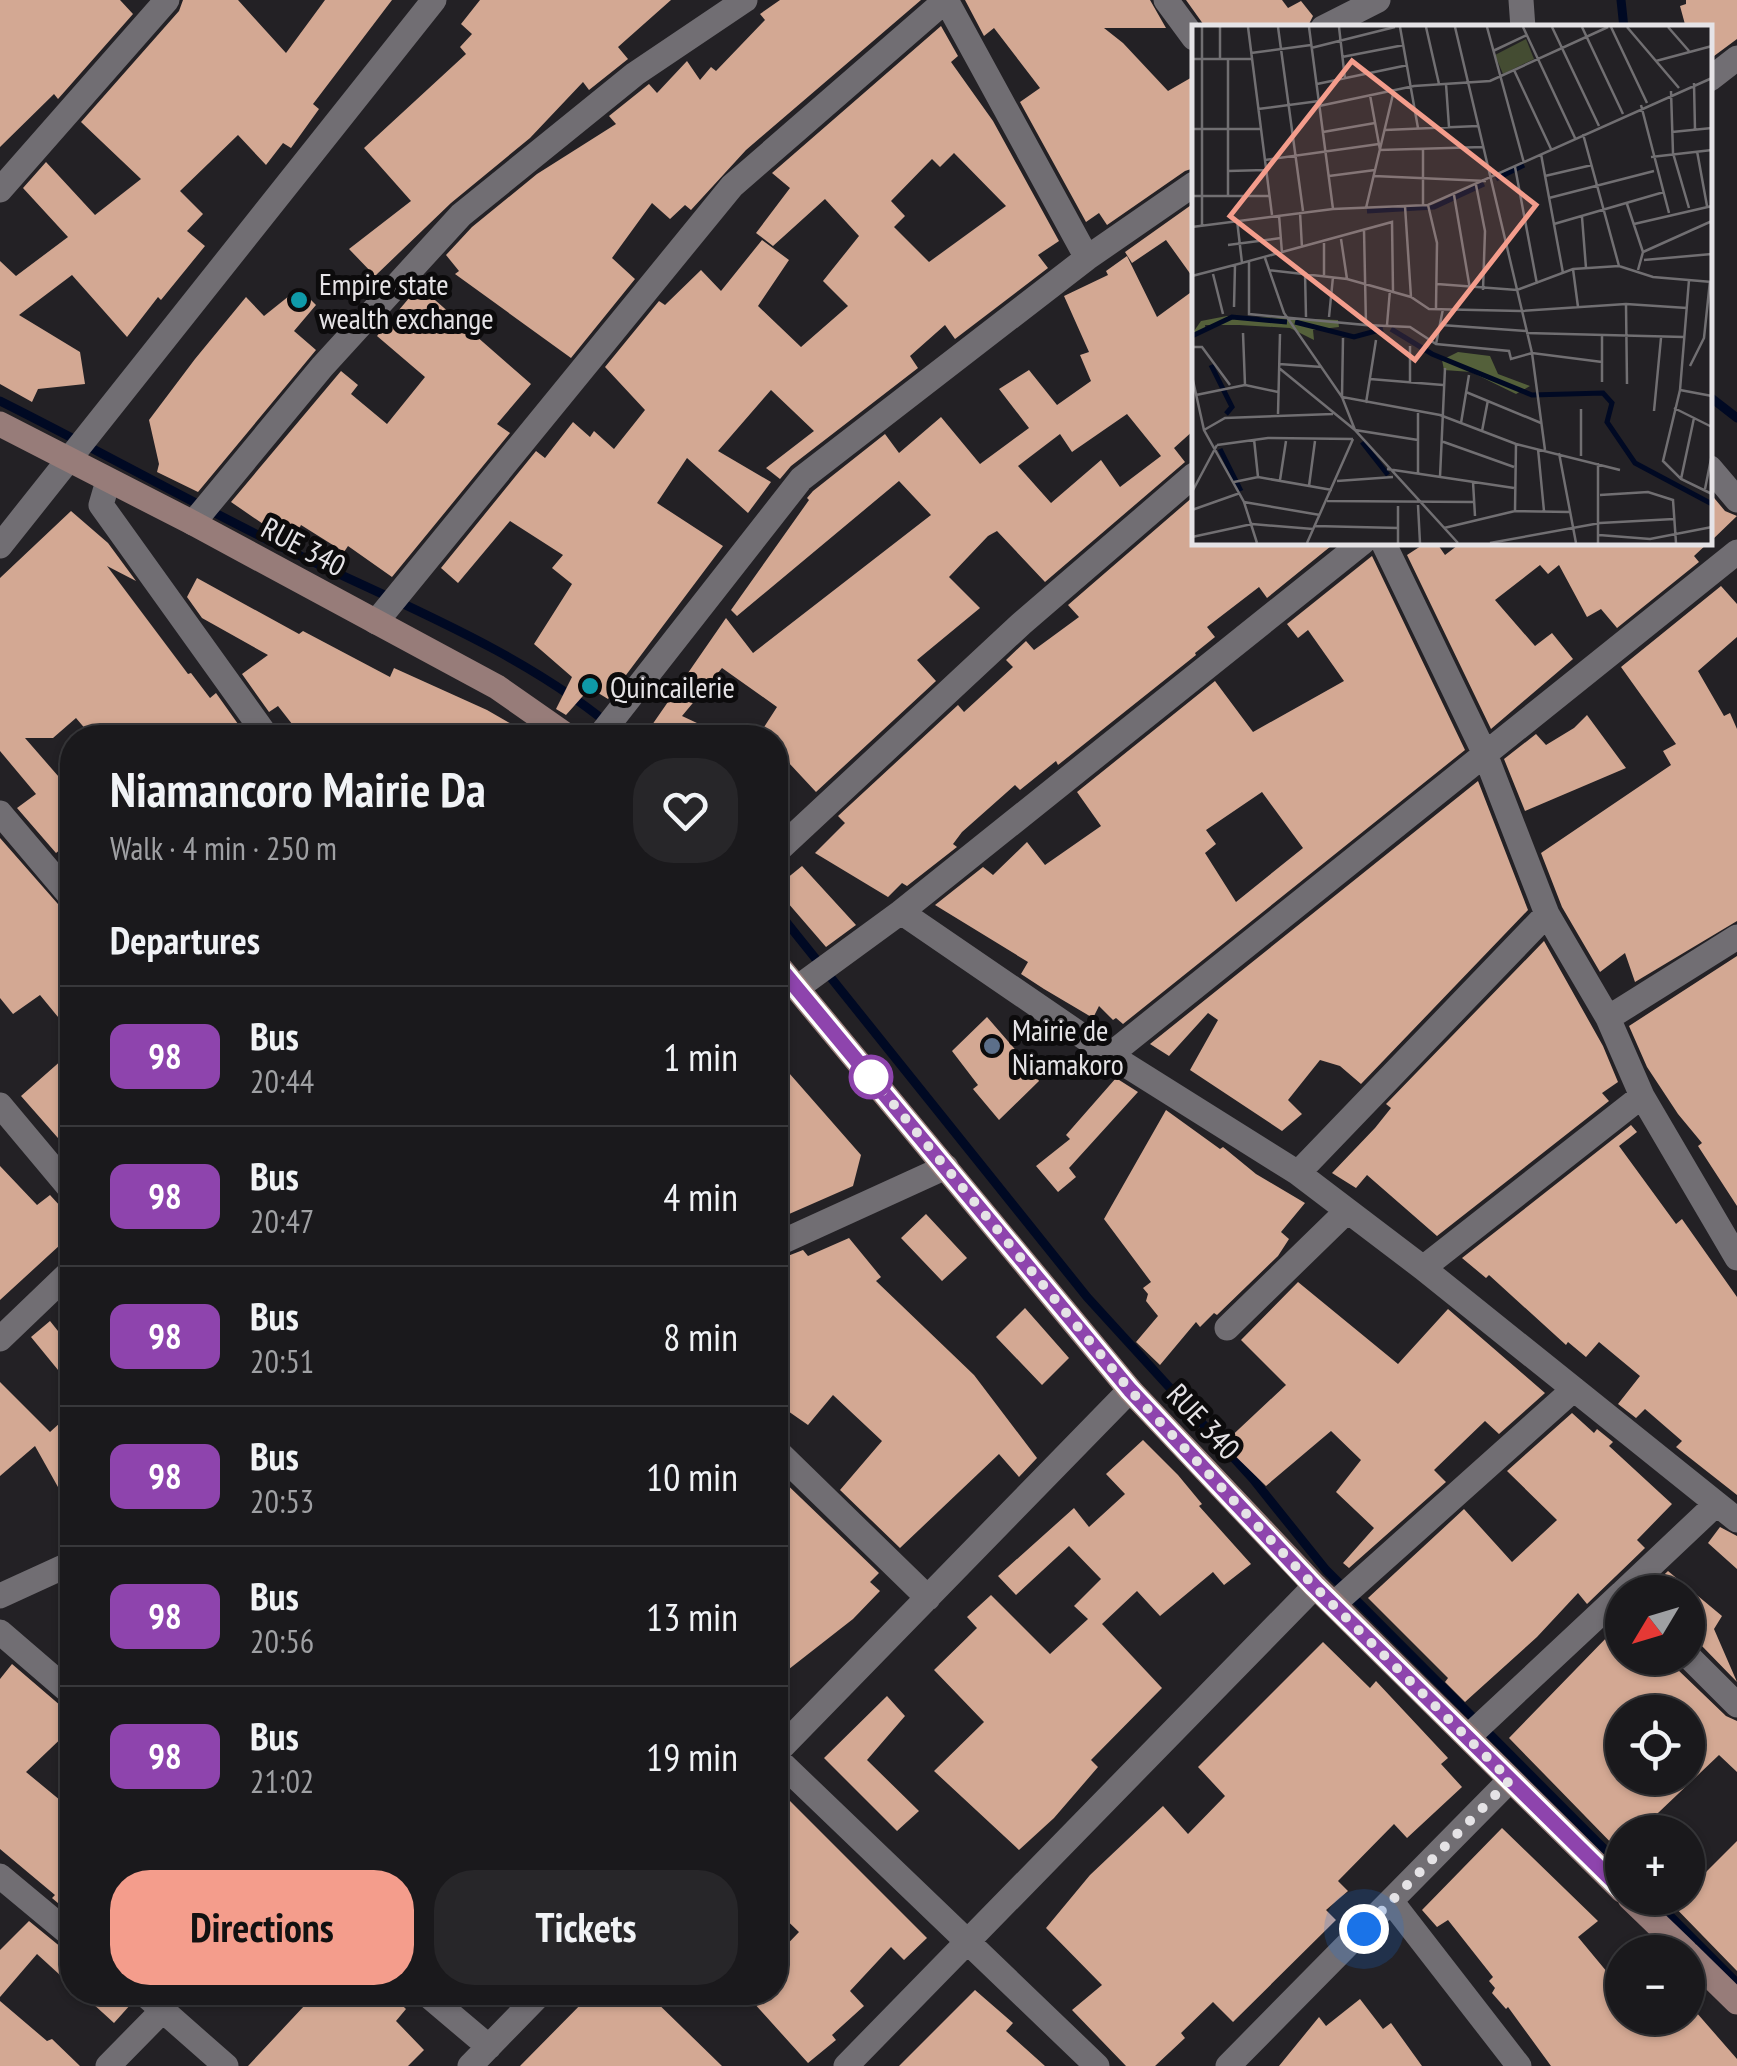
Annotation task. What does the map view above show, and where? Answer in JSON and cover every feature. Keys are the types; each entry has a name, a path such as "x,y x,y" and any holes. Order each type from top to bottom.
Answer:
{"street":[{"path":"0,190 166,0"},
{"path":"0,546 434,0"},
{"path":"193,523 322,367 460,215 635,74 746,0"},
{"path":"376,622 732,186 946,0 1087,258"},
{"path":"1166,0 1192,35"},
{"path":"1327,25 1349,6 1378,0"},
{"path":"1521,0 1522,25"},
{"path":"1712,77 1737,58"},
{"path":"608,725 801,479 1087,258 1192,185"},
{"name":"RUE 340","path":"0,424 497,687 551,725"},
{"path":"1712,470 1737,500"},
{"path":"788,841 1021,624 1192,477"},
{"path":"108,480 101,506 259,725"},
{"path":"797,988 901,912 1359,545"},
{"path":"1392,546 1485,754 1547,914 1608,1018 1642,1096 1733,1244"},
{"path":"1110,1056 1737,552"},
{"path":"0,813 60,884"},
{"path":"901,912 1110,1056 1298,1174 1423,1268 1726,1512 1646,1575"},
{"path":"1298,1174 1547,914"},
{"path":"1608,1018 1737,938"},
{"name":"RUE 340","path":"788,977 1130,1390 1314,1586 1605,1873"},
{"path":"1423,1268 1642,1096"},
{"path":"0,1105 60,1177"},
{"path":"788,1239 946,1168"},
{"path":"1226,1328 1347,1210"},
{"path":"0,1339 60,1282"},
{"path":"1334,1603 1574,1388"},
{"path":"788,1743 1130,1390"},
{"path":"788,1462 928,1598"},
{"path":"0,1596 60,1568"},
{"path":"846,2066 1314,1586"},
{"path":"1468,1737 1605,1610"},
{"path":"0,1632 60,1684"},
{"path":"1705,1673 1737,1704"},
{"path":"788,1769 1097,2066"},
{"path":"1228,2066 1510,1780"},
{"path":"0,1876 60,1926"},
{"path":"1391,1902 1519,2066"},
{"path":"1648,1915 1668,1935"},
{"path":"1705,1970 1736,2000"},
{"path":"157,2005 226,2066"},
{"path":"435,2005 480,2057 530,2005"},
{"path":"108,2066 163,2010"}],"building":[{"path":"0,0 120,0 133,14 58,99 54,94 0,147"},
{"path":"183,0 238,0 286,53 325,0 392,0 313,104 319,109 291,148 283,143 266,165 238,135 180,191 203,214 187,231 205,246 127,337 72,275 19,315 80,352 85,384 38,389 32,402 0,384 0,261 16,276 68,237 23,188 46,162 95,215 141,179 81,122 179,11"},
{"path":"480,0 671,0 618,47 628,59 589,90 583,82 530,138 451,203 375,276 349,249 411,201 364,148 466,54 460,47 472,34 461,24"},
{"path":"780,0 921,0 746,150 691,210 685,205 670,219 652,203 612,258 635,279 571,358 455,274 459,271 446,255 472,227 537,174 616,124 609,116 649,84 657,93 687,61 700,80 711,67 716,71 765,20 760,14"},
{"path":"965,0 1150,0 1166,28 1104,28 1168,91 1192,77 1192,169 1107,225 1099,213 1086,222 1020,102 1040,88 994,28 984,36"},
{"path":"1186,0 1282,0 1288,8 1301,1 1313,16 1308,25 1204,25"},
{"path":"1686,0 1737,0 1737,39 1712,58 1712,25 1685,25 1680,6"},
{"path":"941,26 958,56 951,62 993,121 1059,241 1038,255 1048,268 955,339 945,325 910,356 918,368 791,466 780,479 766,468 814,431 771,390 718,451 771,482 748,513 687,458 657,503 723,546 608,699 590,688 566,715 556,709 572,677 534,644 572,584 552,568 563,555 510,521 458,583 441,568 536,451 545,458 573,422 590,437 594,431 614,449 645,410 605,367 659,301 665,305 701,270 721,291 762,240 789,260 758,306 801,347 848,306 823,281 859,236 825,199 773,246 756,233 790,188 772,173","holes":["954,153 1006,206 929,262 894,227 905,216 891,201 932,159 940,167"]},
{"path":"1192,204 1192,276 1166,240 1132,263 1125,252"},
{"path":"1127,256 1157,317 1192,291 1192,432 1174,448 1185,462 1045,582 997,531 988,536 949,577 980,608 917,660 936,681 816,792 788,762 788,725 765,725 777,707 722,668 682,716 701,725 652,725 726,618 753,653 931,515 899,481 737,616 731,610 813,491 885,434 899,453 941,417 980,464 1029,428 999,389 1029,370 1057,405 1091,381 1080,355 1089,352 1064,296 1108,275 1106,271","holes":["1127,414 1161,456 1120,487 1101,460 1051,503 1018,466 1060,434 1072,452"]},
{"path":"299,288 316,305 294,331 316,350 198,492 157,472 159,464 149,420 195,359 246,297 264,316"},
{"path":"415,291 421,297 427,293 531,384 497,424 510,433 392,577 348,546 344,552 301,525 298,531 272,517 266,526 231,502 341,371 358,385 351,394 387,424 425,377 377,336"},
{"path":"1712,495 1725,511 1737,516 1712,540"},
{"path":"1192,498 1192,545 1332,545 1267,598 1259,587 1207,627 1215,637 1196,655 1058,765 1056,761 1020,790 1015,785 962,832 953,844 957,847 907,886 902,883 888,897 815,853 845,823 838,816 958,705 964,712 1013,667 1006,660 1026,641 1034,650 1079,617 1068,605"},
{"path":"71,511 108,543 136,581 107,566 188,674 210,698 216,693 239,725 82,725 76,718 68,725 60,725 60,732 53,738 25,738 60,778 60,850 56,853 17,808 36,794 0,751 0,578"},
{"path":"1422,545 1438,545 1445,555 1458,545 1706,545 1694,556 1699,562 1617,628 1601,609 1587,617 1559,565 1548,574 1540,565 1495,600 1535,646 1552,633 1573,659 1491,729 1407,555"},
{"path":"1372,556 1465,750 1123,1024 1099,1006 1093,1018 1044,989 1021,974 1028,962 935,905 983,867 993,875 1027,842 1045,865 1101,826 1077,792 1215,681 1253,732 1344,681 1308,630 1298,638 1287,624","holes":["1262,792 1303,848 1236,902 1205,853 1216,844 1206,830"]},
{"path":"197,578 299,634 303,631 390,677 394,668 513,725 293,725 278,706 269,712 242,674 268,655 202,618 187,597"},
{"path":"1721,586 1737,604 1737,637 1698,671 1724,716 1730,713 1737,729 1737,921 1635,982 1625,953 1600,972 1562,907 1541,853 1671,765 1663,751 1676,744 1621,667"},
{"path":"1587,715 1626,768 1525,811 1504,759 1536,734 1546,745"},
{"path":"1478,781 1528,910 1361,1084 1340,1066 1320,1060 1288,1100 1302,1114 1282,1131 1190,1070 1218,1020 1208,1013 1169,1056 1150,1044"},
{"path":"0,838 60,906 60,1019 40,995 13,1014 0,998"},
{"path":"802,866 856,925 826,947 788,903 788,877"},
{"path":"1544,941 1603,1046 1618,1082 1602,1093 1609,1101 1437,1236 1367,1175 1356,1188 1332,1173 1391,1108 1386,1104"},
{"path":"1737,956 1737,1206 1698,1146 1702,1143 1647,1067 1629,1026"},
{"path":"987,1017 1039,1081 999,1120 973,1089 978,1085 952,1051"},
{"path":"60,1062 60,1140 21,1096"},
{"path":"788,1072 861,1155 853,1186 788,1214"},
{"path":"1116,1078 1138,1092 1069,1168 1076,1177 1058,1192 1036,1166 1070,1139 1066,1135"},
{"path":"1166,1110 1256,1174 1305,1203 1281,1232 1289,1239 1278,1256 1217,1315 1214,1313 1200,1327 1196,1322 1160,1365 1136,1342 1158,1316 1146,1301 1148,1294 1143,1288 1151,1282 1104,1219"},
{"path":"1631,1125 1637,1132 1619,1146 1676,1224 1682,1219 1737,1297 1737,1495 1676,1447 1682,1441 1645,1409 1636,1418 1618,1404 1640,1376 1599,1342 1586,1357 1568,1342 1566,1345 1489,1275 1486,1278 1462,1258"},
{"path":"0,1166 37,1205 50,1195 60,1206 60,1245 0,1300"},
{"path":"926,1214 967,1258 942,1281 901,1238"},
{"path":"849,1238 881,1277 876,1281 974,1375 1037,1458 1019,1477 999,1454 900,1548 840,1490 882,1441 833,1395 808,1425 788,1411 788,1256 803,1250 808,1256"},
{"path":"1298,1282 1398,1364 1448,1309 1545,1393 1499,1434 1485,1421 1434,1470 1446,1482 1349,1568 1343,1563 1374,1528 1336,1492 1361,1460 1331,1431 1266,1486 1223,1444 1286,1385 1241,1340"},
{"path":"1025,1308 1069,1358 1042,1385 996,1337"},
{"path":"50,1321 58,1331 60,1372 31,1337"},
{"path":"0,1382 50,1432 60,1423 60,1491 35,1446 0,1476"},
{"path":"1572,1413 1594,1433 1597,1429 1613,1442 1609,1446 1672,1504 1637,1540 1645,1548 1617,1575 1605,1575 1605,1587 1587,1604 1578,1593 1537,1637 1465,1702 1445,1682 1448,1678 1368,1598 1464,1509 1512,1562 1557,1520 1507,1471"},
{"path":"1143,1440 1178,1475 1202,1504 1199,1506 1251,1564 1224,1585 1213,1572 1160,1616 1137,1591 1102,1624 1162,1688 1091,1760 1098,1767 1054,1818 1019,1850 934,1771 984,1722 934,1670 977,1628 967,1617 991,1595 1050,1654 1088,1619 1074,1606 1101,1579 1069,1546 1016,1595 998,1576 1074,1508 1089,1527 1125,1494 1106,1474"},
{"path":"788,1486 879,1573 870,1582 880,1591 853,1619 788,1670"},
{"path":"1720,1527 1737,1536 1737,1569 1708,1543"},
{"path":"1705,1602 1722,1616 1714,1629 1737,1682 1705,1649"},
{"path":"1605,1639 1605,1675 1683,1675 1704,1695 1605,1695 1605,1795 1677,1795 1656,1815 1605,1815 1605,1837 1509,1738"},
{"path":"1323,1642 1370,1688 1376,1681 1448,1758 1441,1764 1462,1787 1407,1838 1394,1824 1338,1881 1348,1891 1326,1910 1336,1920 1233,2022 1213,2002 1181,2033 1185,2038 1155,2066 1126,2066 1072,2010 1102,1985 1046,1928 1090,1875 1163,1806 1188,1834 1225,1796 1198,1767"},
{"path":"12,1664 60,1705 60,1739 26,1772 60,1800 60,1905 52,1898 55,1895 0,1849 0,1679"},
{"path":"887,1696 905,1716 867,1760 919,1811 897,1831 824,1758"},
{"path":"1705,1696 1737,1721 1737,1772 1719,1755 1705,1768"},
{"path":"788,1799 927,1938 904,1960 891,1947 850,1991 864,2006 832,2035 836,2040 808,2063 756,2005 788,2005 788,1943 799,1932 788,1921"},
{"path":"1502,1828 1598,1921 1578,1937 1605,1970 1605,2035 1705,2035 1705,2022 1737,2059 1737,2066 1551,2066 1508,2007 1492,1993 1495,1988 1489,1981 1493,1977 1448,1920 1437,1927 1422,1910"},
{"path":"1737,1841 1737,1971 1683,1915 1705,1915 1705,1873"},
{"path":"29,1921 60,1946 60,1975 37,1954 0,1997 0,1950"},
{"path":"975,1990 1013,2023 1006,2031 1045,2066 899,2066"},
{"path":"1360,1999 1383,2029 1391,2023 1422,2066 1279,2066 1319,2017 1326,2026"},
{"path":"0,2001 47,2041 52,2039 80,2066 0,2066"},
{"path":"94,2005 130,2005 114,2023"},
{"path":"305,2005 402,2005 406,2009 396,2021 424,2050 408,2066 248,2066"},
{"path":"580,2005 659,2005 722,2066 520,2066"}],"waterway":[{"path":"1621,0 1624,25"},
{"path":"1712,399 1737,418"},
{"path":"0,401 255,534 466,634 550,682 609,725"},
{"path":"788,924 1087,1297 1253,1479 1326,1570 1605,1850"},
{"path":"1669,1915 1737,1983"}],"bus line":[{"name":"98","path":"788,978 1130,1390 1314,1586 1605,1873"}],"place":[{"name":"Empire state wealth exchange","path":"299,300"},
{"name":"Quincailerie","path":"590,686"},
{"name":"Mairie de Niamakoro","path":"992,1046"}],"route":[{"path":"871,1077 1130,1390 1314,1586 1510,1780 1364,1929"}]}
